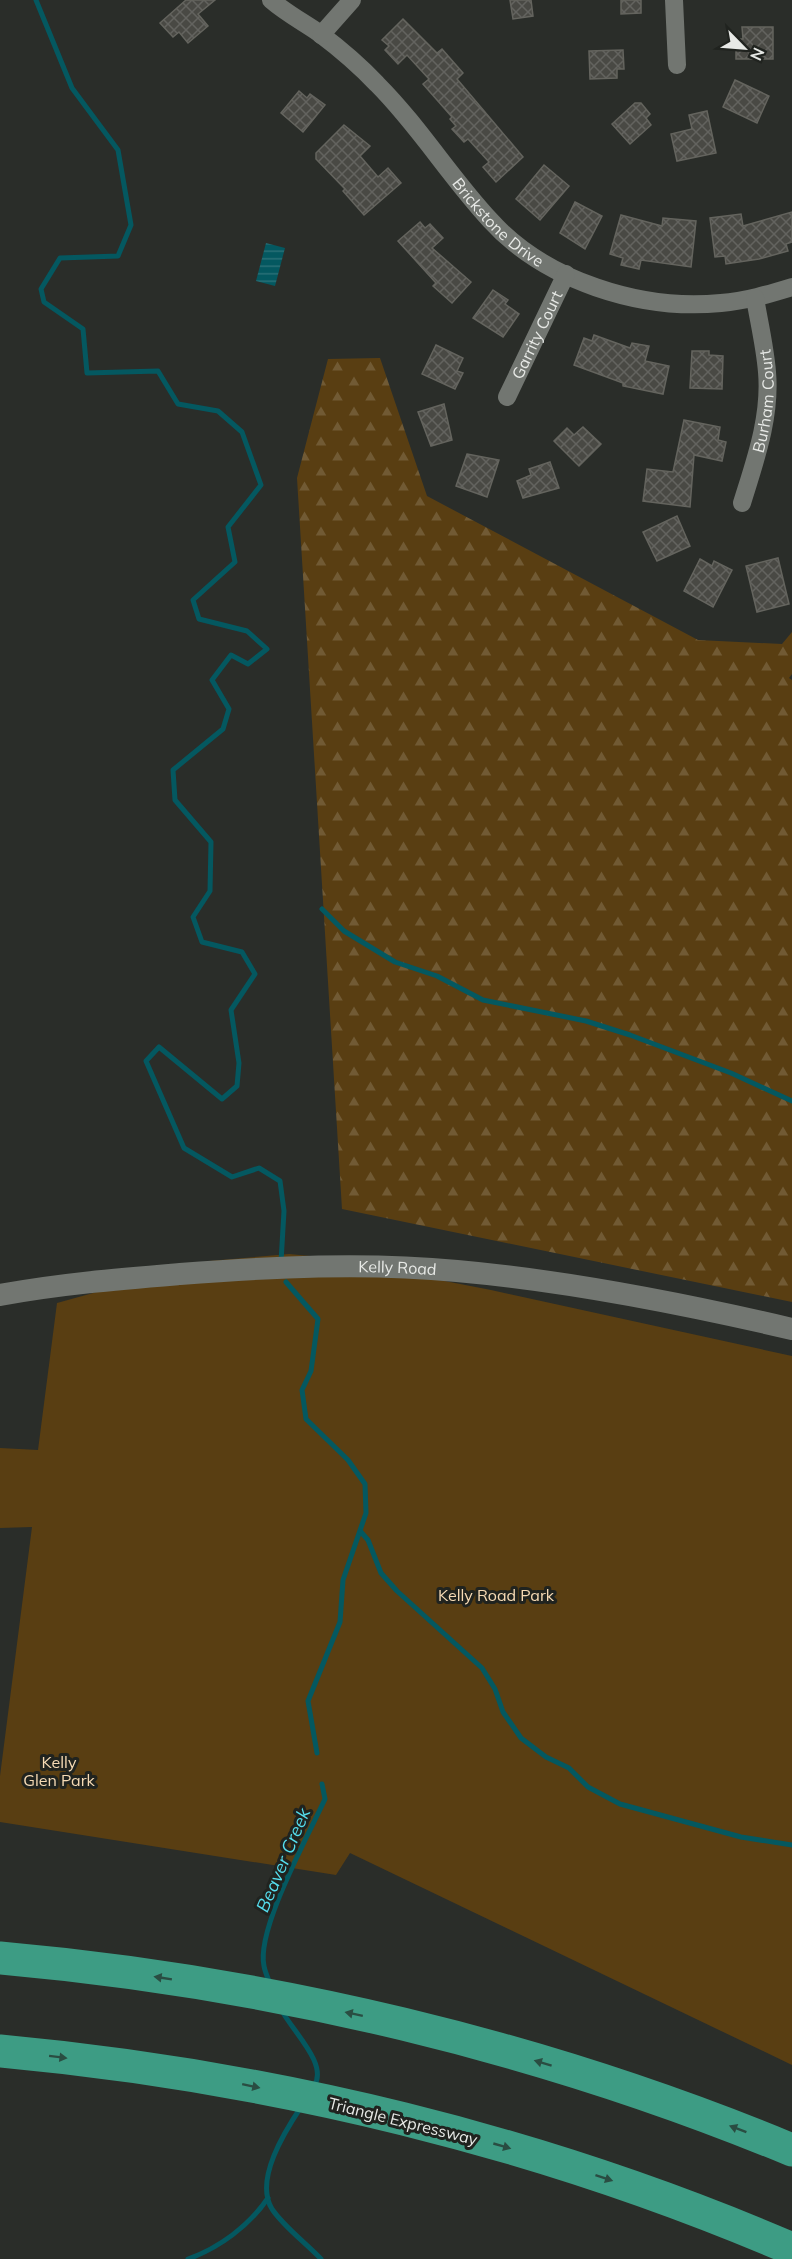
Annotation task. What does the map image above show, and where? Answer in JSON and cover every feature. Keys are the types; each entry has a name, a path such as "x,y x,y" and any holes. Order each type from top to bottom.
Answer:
{"highway":[{"path":"0,1958 134,1974 313,2005 466,2041 599,2079 792,2150"},
{"name":"Triangle Expressway","path":"0,2051 130,2066 226,2081 354,2107 548,2160 655,2195 792,2249"}],"street":[{"name":"Brickstone Drive","path":"271,0 321,35 377,83 491,222 517,244 566,274 620,294 668,303 722,303 755,298 792,287"},
{"path":"321,35 352,0"},
{"path":"674,0 677,65"},
{"name":"Garrity Court","path":"507,397 566,274"},
{"name":"Burham Court","path":"742,503 759,448 766,398 767,372 755,298"},
{"name":"Kelly Road","path":"0,1295 85,1282 265,1269 390,1267 456,1270 551,1282 674,1301 792,1329"}],"green space":[{"path":"380,358 427,496 698,640 782,644 792,632 792,674 789,678 792,680 792,1302 342,1209 297,478 328,359"},
{"name":"Kelly Road Park","path":"289,1254 321,1257 491,1290 792,1356 792,2065 350,1853 336,1875 0,1822 0,1776 32,1527 0,1528 0,1448 38,1450 57,1303 209,1261"}],"water":[{"path":"266,243 285,248 275,286 256,281"}],"building":[{"path":"186,0 215,0 198,14 208,26 188,43 179,32 173,37 160,23"},
{"path":"510,0 531,0 533,16 513,19"},
{"path":"621,0 641,0 641,13 621,14"},
{"path":"403,19 437,53 442,49 463,73 457,79 523,157 496,182 483,167 489,162 468,139 464,142 452,129 456,126 450,119 452,117 423,84 429,79 407,55 398,64 385,50 389,46 382,40"},
{"path":"742,27 773,27 773,59 736,59 736,39 743,39"},
{"path":"623,50 624,69 617,69 617,78 590,79 589,51"},
{"path":"735,80 769,96 757,123 723,107"},
{"path":"299,91 307,98 310,94 325,105 303,132 281,113"},
{"path":"635,103 641,103 650,114 646,118 651,125 630,144 612,124"},
{"path":"707,111 716,153 677,161 671,134 692,129 689,115"},
{"path":"344,125 370,146 360,156 378,177 388,168 401,183 364,215 343,191 345,189 316,159 316,153"},
{"path":"544,165 569,186 540,220 516,199"},
{"path":"575,202 602,216 585,249 560,233"},
{"path":"792,212 792,242 786,244 788,251 759,259 726,264 725,256 715,257 710,218 741,214 743,226"},
{"path":"621,215 662,226 663,218 696,221 691,267 641,260 639,269 621,265 623,258 610,254"},
{"path":"420,222 425,228 430,224 443,238 432,248 471,282 452,303 433,286 436,283 398,241"},
{"path":"493,290 508,300 505,304 519,314 503,337 473,318"},
{"path":"594,335 630,348 632,343 649,346 645,361 669,366 663,394 623,386 623,383 574,365 584,338 592,341"},
{"path":"436,345 463,358 457,371 463,373 455,389 422,374"},
{"path":"692,351 709,351 709,355 723,356 722,389 690,388"},
{"path":"444,404 452,440 431,446 418,412"},
{"path":"684,420 720,427 718,440 726,442 722,461 694,455 690,507 643,501 647,469 673,472"},
{"path":"583,427 601,444 579,466 554,441 567,428 574,435"},
{"path":"467,454 499,460 487,497 456,486"},
{"path":"550,462 559,488 523,498 517,481 531,475 529,469"},
{"path":"677,516 690,546 657,561 643,532"},
{"path":"778,558 789,604 757,612 746,566"},
{"path":"700,559 712,566 714,561 732,570 713,607 684,591"}],"waterway":[{"name":"Beaver Creek","path":"36,0 72,88 118,150 131,225 118,256 60,258 41,289 44,302 83,329 87,373 158,371 178,404 218,411 242,432 261,485 228,527 235,562 193,600 199,619 247,631 267,649 248,664 231,655 212,680 229,709 223,729 173,770 175,800 211,842 210,891 193,917 202,942 242,952 255,974 231,1010 239,1063 237,1086 222,1099 159,1047 146,1061 184,1148 232,1177 259,1168 280,1181 284,1211 281,1262"},
{"path":"322,909 344,931 395,962 437,976 483,1000 586,1021 630,1035 731,1073 792,1101"},
{"name":"Beaver Creek","path":"286,1282 318,1319 311,1371 302,1390 306,1419 348,1460 365,1484 366,1513 343,1580 340,1622 308,1701 317,1753"},
{"path":"361,1532 368,1540 381,1573 397,1591 482,1668 495,1689 503,1712 521,1738 546,1757 569,1768 588,1787 620,1804 741,1837 792,1845"},
{"name":"Beaver Creek","path":"270,1984 264,1966 268,1930 285,1883 325,1799 322,1784"},
{"name":"Beaver Creek","path":"281,2009 313,2058 317,2068 314,2086"},
{"name":"Beaver Creek","path":"301,2107 274,2156 269,2170 267,2197 277,2216 321,2259"},
{"path":"188,2259 211,2249 233,2235 252,2218 268,2198"}],"park label":[{"name":"Kelly Glen Park","path":"59,1771"}]}
